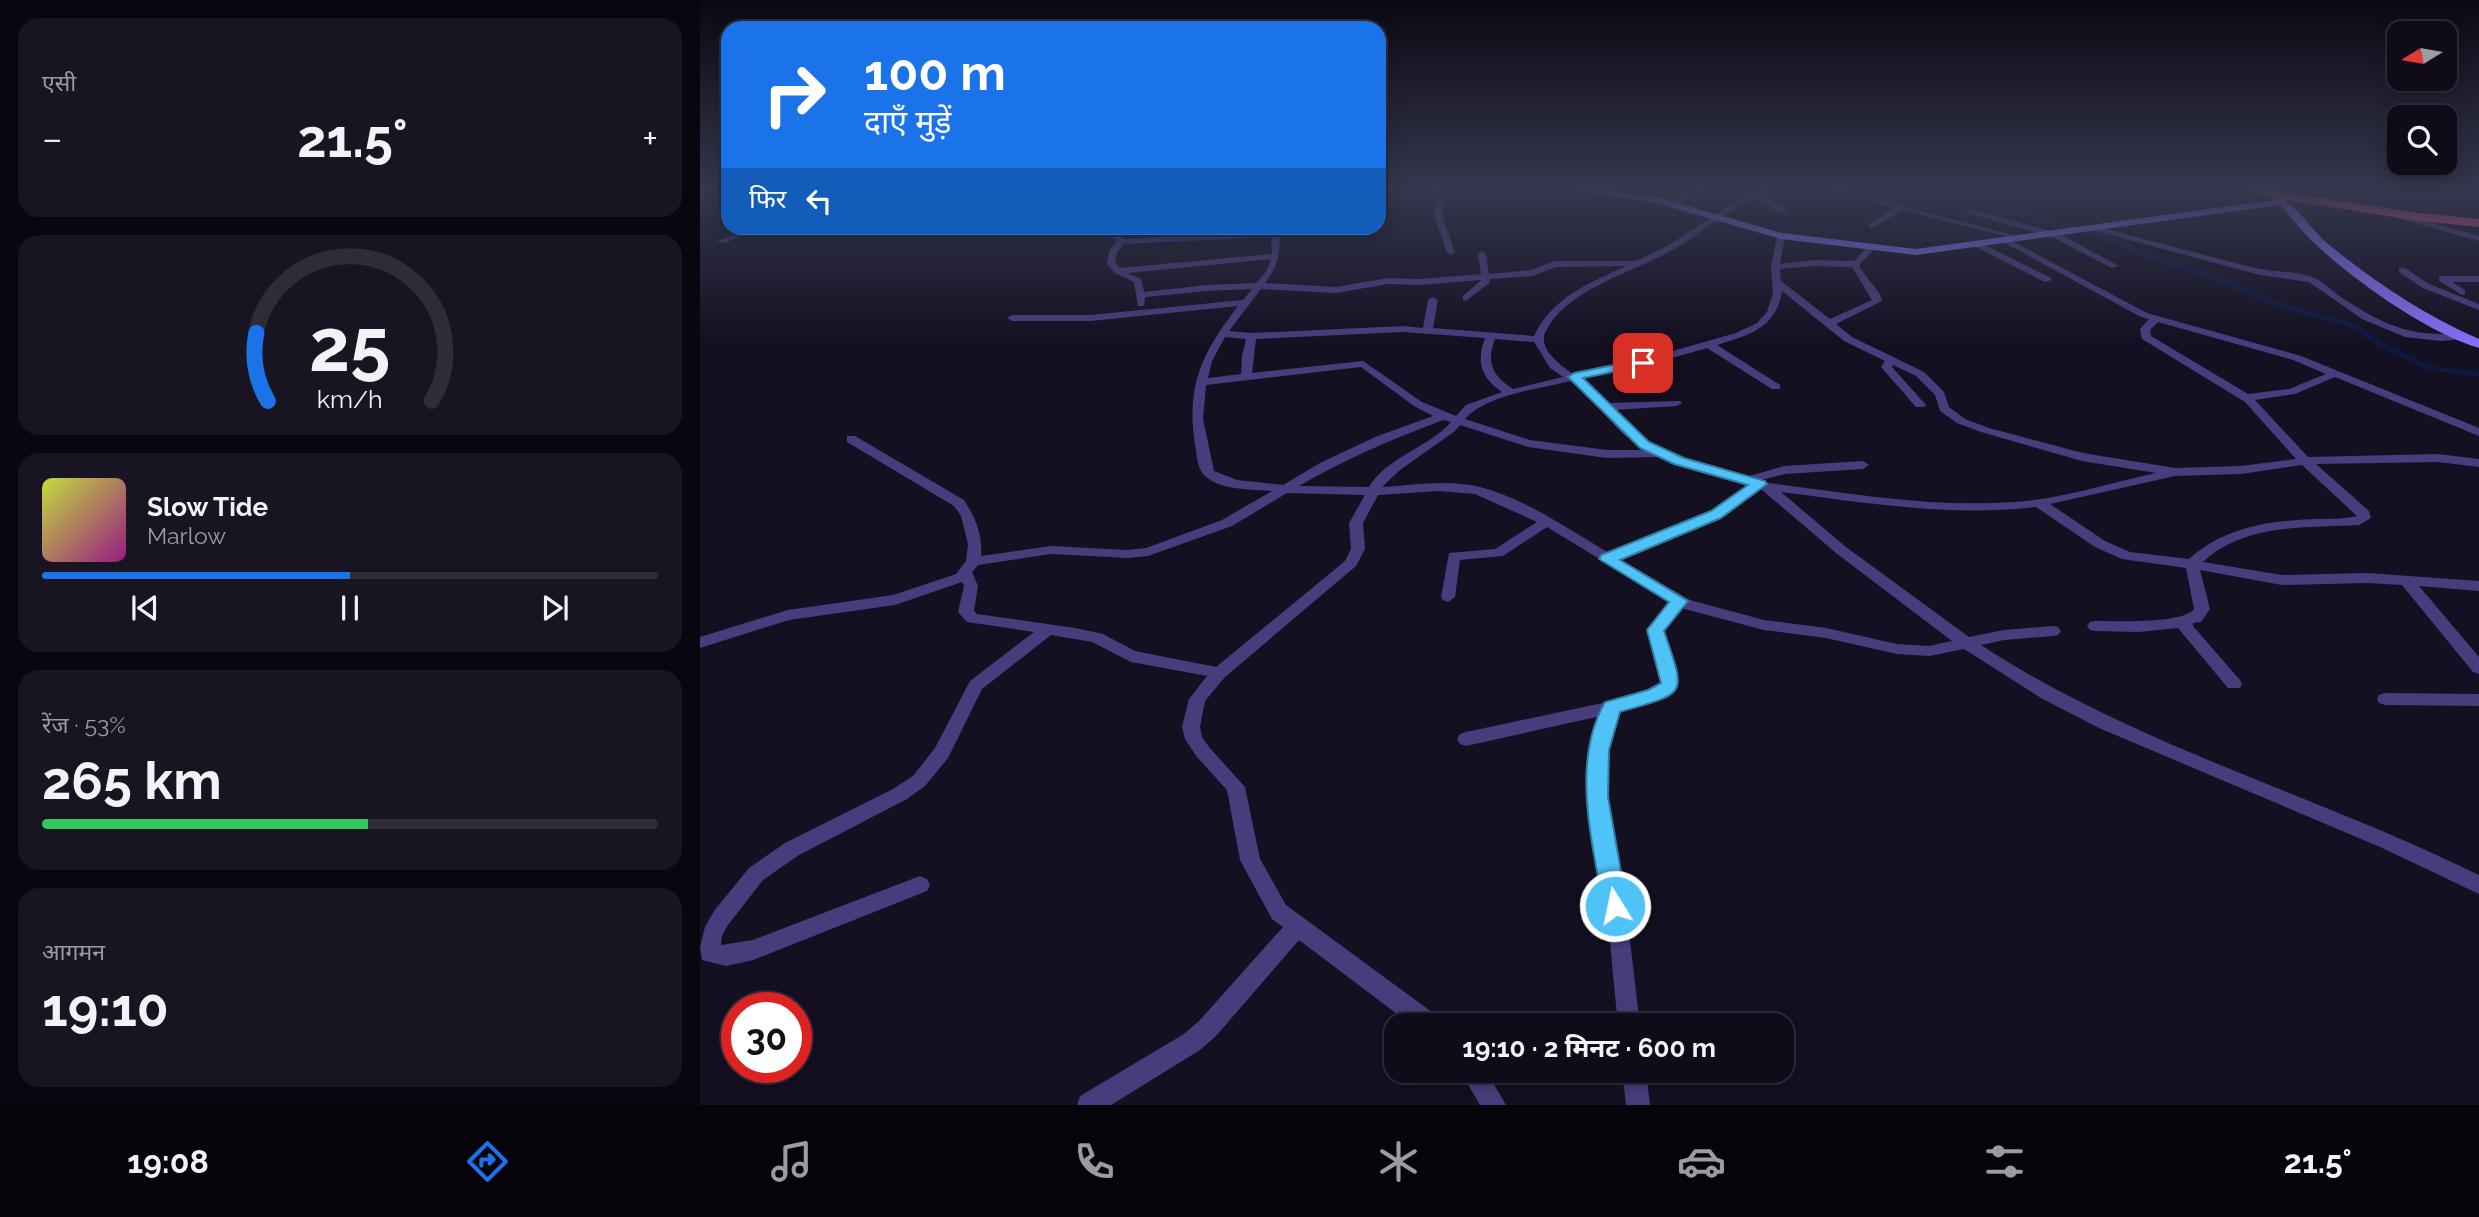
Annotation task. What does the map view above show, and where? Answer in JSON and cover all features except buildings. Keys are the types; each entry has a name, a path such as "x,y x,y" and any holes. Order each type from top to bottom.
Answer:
{"street":[{"path":"1141,313 1138,281 1118,271 1111,264 1110,257 1122,242 1142,241"},
{"path":"1275,241 1276,256 1271,270 1223,334 1207,361 1201,383 1197,419 1205,466 1209,473 1236,484 1285,489 1373,491 1438,487 1477,490 1511,502 1679,601 1764,625 1826,633 1897,649 1929,651 2004,635 2053,631"},
{"path":"1447,241 1451,253"},
{"path":"1537,339 1554,313 1571,296 1642,263 1680,241"},
{"path":"1415,1013 1279,912 1250,860 1236,787 1194,739 1192,714 1197,699 1219,673 1351,564 1358,549 1356,523 1373,491 1396,467 1435,442 1460,420 1464,413 1478,403 1511,393 1643,363 1740,335 1760,325 1775,303 1775,267 1780,241"},
{"path":"1815,241 1916,252 2011,241"},
{"path":"2008,241 2135,311 2155,319 2271,350 2337,373 2479,432"},
{"path":"2067,241 2115,266"},
{"path":"2137,241 2263,273 2312,280 2343,302 2406,337 2433,340 2461,337"},
{"path":"2319,241 2401,301 2461,337 2479,342"},
{"path":"2326,241 2448,326 2479,342"},
{"path":"1979,245 2048,280"},
{"path":"1775,267 1821,263 1856,264 1871,248"},
{"path":"1466,298 1485,284 1487,275 1482,254"},
{"path":"1118,271 1276,256"},
{"path":"1140,295 1261,286 1336,290 1380,282 1419,282 1532,273 1555,264 1642,263"},
{"path":"1830,323 1877,302 1875,294 1857,271 1856,264"},
{"path":"2403,270 2426,286 2479,307"},
{"path":"2031,278 2084,284"},
{"path":"2479,279 2442,279 2456,290 2479,298"},
{"path":"1777,282 1848,339 1928,380 1940,394 1944,409 1961,421 2082,457 2175,472 2241,470 2305,461 2438,458 2479,463"},
{"path":"1427,330 1433,300"},
{"path":"1012,318 1090,318 1245,303"},
{"path":"2155,319 2146,329 2146,337 2246,398 2305,461 2364,514 2364,518 2359,521 2281,525 2231,535 2204,550 2192,564"},
{"path":"1223,334 1252,336 1427,330 1537,339"},
{"path":"1246,377 1252,336"},
{"path":"1491,336 1483,357 1487,373 1492,380 1511,393"},
{"path":"1537,339 1554,366 1574,377 1629,433 1662,454 1759,484 1925,506 2013,506 2039,503 2175,472"},
{"path":"1707,343 1776,387"},
{"path":"1891,361 1886,367 1920,405"},
{"path":"1201,383 1363,364 1407,398 1443,416 1550,447 1607,454 1662,454"},
{"path":"2246,398 2291,392 2337,373"},
{"path":"1606,407 1676,402"},
{"path":"700,643 788,615 895,600 946,583 970,567 1051,550 1127,554 1148,552 1227,523 1379,440 1443,416"},
{"path":"851,439 959,503 973,530 971,586 966,612 968,616 1097,638 1142,659 1219,673"},
{"path":"1607,559 1716,514 1784,470 1863,465"},
{"path":"1759,484 1964,644 2060,701 2108,725 2314,809 2479,885"},
{"path":"2039,503 2120,554 2282,580 2406,580 2479,586"},
{"path":"1448,597 1454,556 1498,553 1546,522"},
{"path":"2095,626 2139,626 2183,622 2196,618 2202,608 2192,564"},
{"path":"2406,580 2479,668"},
{"path":"1465,739 1612,707 1654,695 1670,686 1670,677 1655,630 1679,601"},
{"path":"2183,622 2234,684"},
{"path":"920,885 753,950 726,956 710,953 712,934 721,918 756,874 792,849 900,794 919,781 942,754 976,685 1048,629"},
{"path":"2385,699 2479,700"},
{"path":"1612,707 1599,750 1597,797 1619,932 1628,1013"},
{"path":"1089,1105 1200,1035 1298,926"},
{"path":"1480,1083 1494,1105"},
{"path":"1635,1083 1638,1105"}],"waterway":[{"path":"2113,241 2146,255 2228,282 2278,305 2352,325 2381,345 2431,368 2479,374"}],"route":[{"path":"1615,906 1597,797 1596,771 1599,750 1612,707 1654,695 1670,686 1670,677 1655,630 1679,601 1607,559 1716,514 1760,484 1679,461 1645,445 1629,433 1589,389 1574,377 1643,363"}]}
